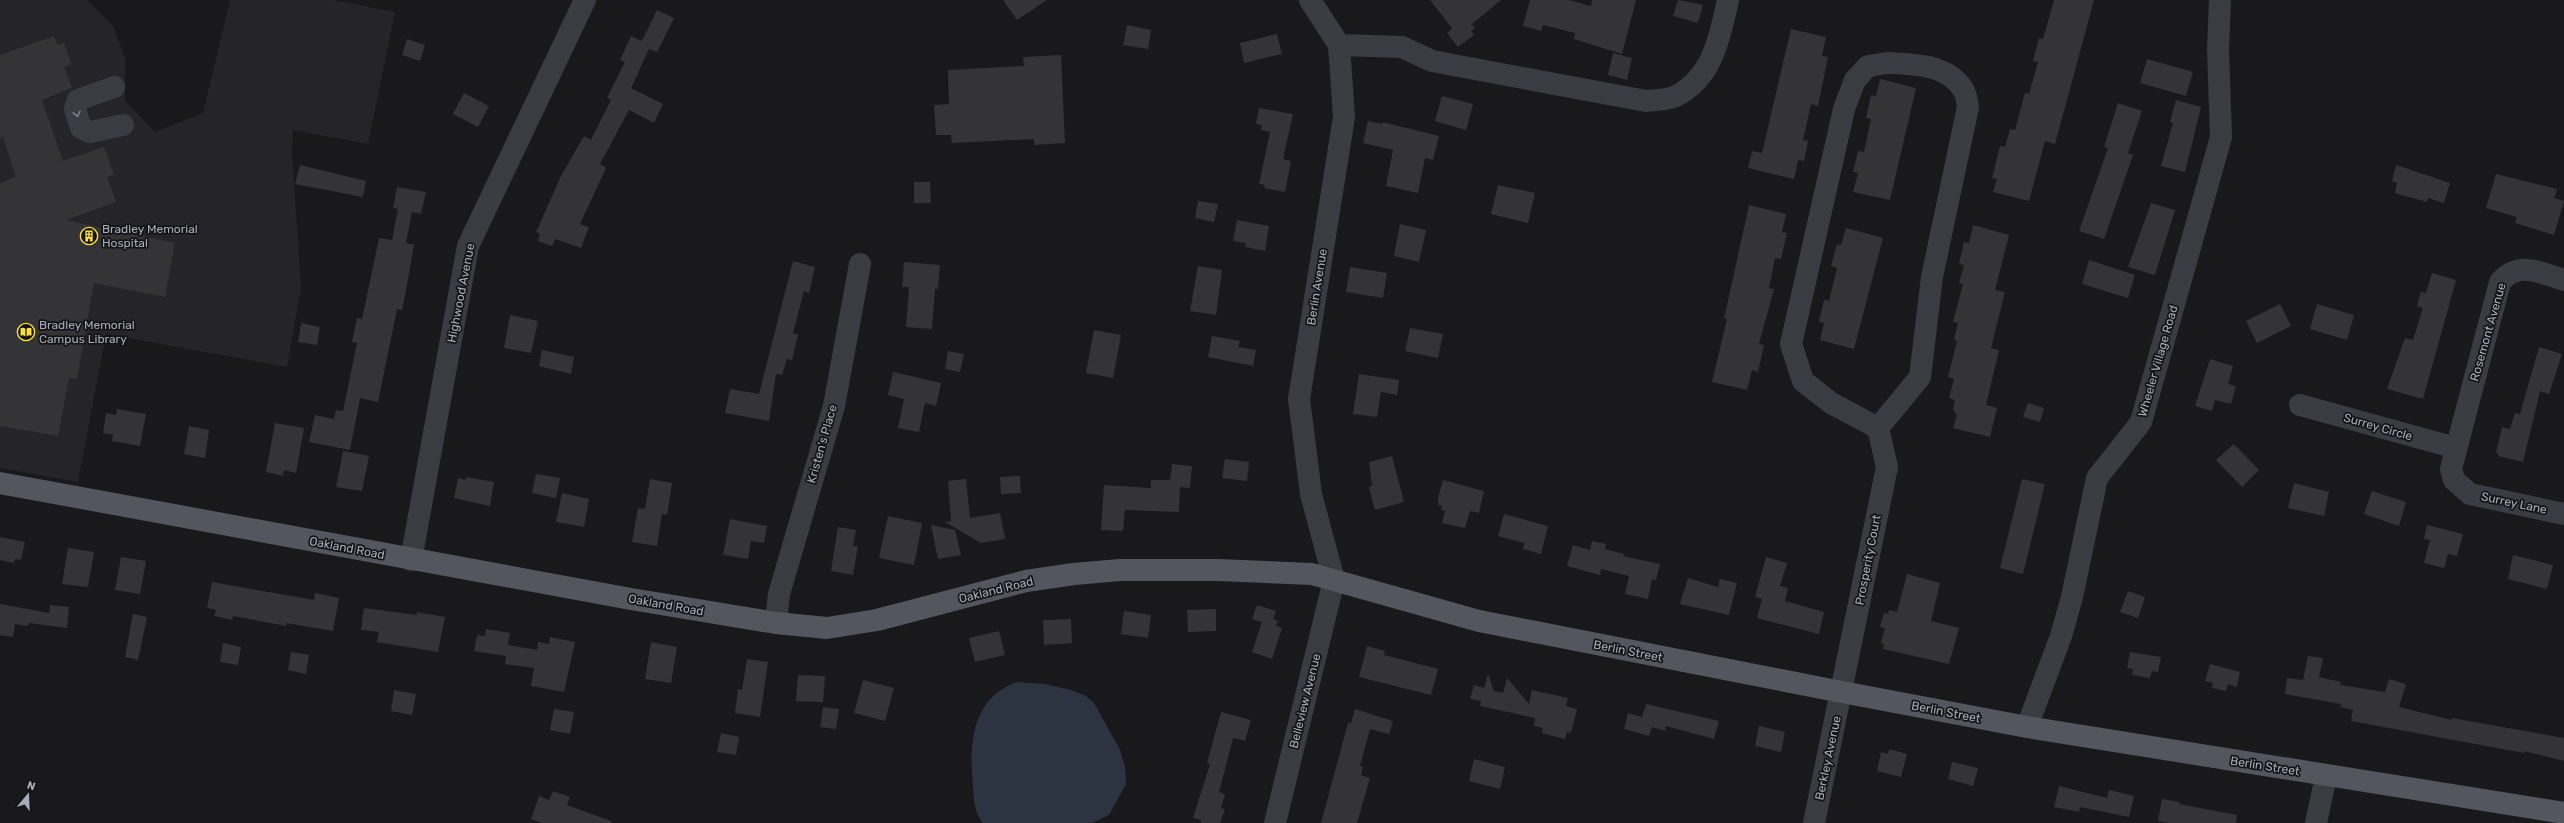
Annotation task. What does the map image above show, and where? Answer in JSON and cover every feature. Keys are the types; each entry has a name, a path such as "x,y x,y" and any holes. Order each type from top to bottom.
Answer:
{"main road":[{"name":"Oakland Road","path":"0,483 411,560 776,623 827,628 877,620 1026,581 1105,571 1286,572 1334,580"},
{"name":"Berlin Street","path":"1334,580 1422,607 1480,621 2027,728 2564,813"}],"street":[{"name":"Highwood Avenue","path":"411,560 468,246 585,0"},
{"name":"Berlin Avenue","path":"1310,0 1339,45 1344,117 1298,399 1311,494 1334,580"},
{"path":"1339,45 1402,47 1432,61 1646,101 1676,97 1695,83 1709,66 1721,36 1728,0"},
{"name":"Wheeler Village Road","path":"2027,728 2064,623 2097,478 2141,422 2221,136 2218,50 2220,0"},
{"path":"1887,64 1917,64 1948,73 1964,90 1968,107 1932,277 1920,377 1878,428 1832,403 1803,381 1791,344 1844,109 1855,80 1868,66 1887,64"},
{"path":"114,87 78,100 75,109 81,128 90,132 123,124"},
{"name":"Kristen's Place","path":"776,623 780,594 834,406 860,264"},
{"name":"Rosemont Avenue","path":"2456,448 2500,282 2508,273 2518,270 2532,270 2564,280"},
{"name":"Surrey Circle","path":"2300,405 2456,448"},
{"name":"Prosperity Court","path":"1842,692 1887,467 1878,428"},
{"name":"Surrey Lane","path":"2456,448 2451,469 2454,480 2465,491 2482,498 2564,514"},
{"name":"Belleview Avenue","path":"1275,823 1334,580"},
{"name":"Berkley Avenue","path":"1814,823 1842,692"},
{"path":"2316,823 2326,776"}],"shaded area":[{"path":"0,0 87,0 113,26 125,58 125,101 155,132 203,113 230,0 333,0 395,12 368,144 293,130 292,153 301,288 287,367 106,334 78,482 0,468"}],"water":[{"path":"1017,682 1044,684 1071,690 1086,696 1094,703 1120,750 1125,767 1126,784 1109,815 1092,823 983,823 980,819 975,806 972,770 973,739 976,725 982,711 990,699 1002,689"}],"building":[{"path":"1003,0 1047,0 1017,20"},
{"path":"1430,0 1501,0 1472,24 1475,28 1471,31 1474,35 1458,47 1447,33 1452,28"},
{"path":"1530,0 1569,0 1591,6 1592,0 1636,0 1622,54 1574,39 1575,33 1543,25 1541,31 1523,26"},
{"path":"1678,0 1703,5 1698,23 1673,16"},
{"path":"2054,0 2094,0 2055,144 2045,141 2029,201 1993,192 1997,179 1992,178 2000,146 2005,147 2010,129 2015,130 2025,93 2029,94 2038,62 2033,61 2039,38 2043,39"},
{"path":"657,10 674,18 657,52 649,49 631,88 663,104 654,123 629,110 600,164 606,168 580,224 589,227 581,248 555,239 552,246 538,241 540,234 536,232 561,176 584,136 591,140 611,100 607,98 625,62 620,60 631,36 642,41"},
{"path":"1127,25 1151,30 1148,49 1123,45"},
{"path":"1791,29 1826,37 1822,56 1828,57 1818,106 1811,104 1803,140 1808,141 1804,161 1798,160 1794,179 1748,168 1752,151 1762,153"},
{"path":"1277,34 1282,54 1244,63 1240,43"},
{"name":"Bradley Memorial Hospital","path":"54,36 57,45 64,43 71,64 64,67 72,88 42,100 63,161 104,147 114,175 107,177 116,202 66,220 175,243 165,297 94,283 77,379 69,378 58,436 0,426 0,183 16,177 3,137 0,138 0,55"},
{"path":"407,39 425,45 420,61 402,55"},
{"path":"1613,53 1632,58 1627,80 1608,75"},
{"path":"1061,55 1065,143 1034,145 1034,139 952,143 951,135 936,135 934,105 949,104 948,70 1024,66 1023,57"},
{"path":"2147,59 2193,72 2186,96 2140,83"},
{"path":"1880,79 1916,88 1890,200 1853,192 1858,173 1853,172 1858,151 1864,152 1871,119 1866,118 1871,95 1876,96"},
{"path":"464,93 489,106 478,127 453,114"},
{"path":"1442,96 1473,104 1466,130 1435,121"},
{"path":"2176,100 2201,107 2185,172 2161,166 2173,123 2170,122"},
{"path":"2118,103 2142,111 2128,153 2133,155 2104,239 2079,231 2108,148 2104,147"},
{"path":"1259,108 1293,114 1283,159 1291,161 1285,192 1264,188 1265,185 1259,184 1270,132 1261,130 1262,125 1256,124"},
{"path":"1368,121 1382,124 1382,122 1439,136 1433,160 1425,158 1418,193 1386,186 1393,150 1363,143"},
{"path":"300,165 366,181 363,197 295,184"},
{"path":"2396,165 2450,183 2444,203 2428,198 2427,202 2395,193 2397,183 2392,181"},
{"path":"2496,174 2557,189 2554,198 2564,201 2554,235 2515,223 2517,217 2486,208"},
{"path":"914,182 930,182 931,203 914,203"},
{"path":"1498,185 1535,193 1528,223 1491,214"},
{"path":"397,187 426,192 421,214 412,212 406,243 414,245 407,285 402,310 397,309 378,402 360,398 350,450 309,442 315,415 334,419 336,410 343,411 357,343 352,342 357,318 362,319 379,238 392,240 398,209 393,208"},
{"path":"1198,201 1218,204 1214,222 1195,218"},
{"path":"2151,203 2175,210 2155,275 2128,267"},
{"path":"1749,205 1786,214 1782,232 1787,233 1781,259 1775,258 1769,288 1774,289 1759,344 1764,345 1758,372 1752,370 1747,390 1712,382 1727,319 1724,319"},
{"path":"1237,220 1269,226 1265,251 1245,247 1246,243 1233,241"},
{"path":"1400,224 1426,230 1419,262 1394,256"},
{"path":"1973,225 2009,235 1995,290 2005,292 1991,348 1999,350 1986,405 1997,408 1990,437 1953,428 1957,415 1953,410 1955,400 1949,398 1954,379 1948,377 1957,341 1954,340 1958,323 1953,322 1963,284 1959,283 1964,265 1959,264 1964,242 1969,243"},
{"path":"1846,228 1883,238 1854,349 1820,340 1824,323 1819,322 1824,300 1829,301 1837,268 1831,266 1837,244 1841,245"},
{"path":"2089,260 2135,275 2128,298 2082,284"},
{"path":"793,261 815,267 809,293 804,291 793,333 798,335 792,360 787,359 782,375 776,374 769,421 725,413 730,389 759,394"},
{"path":"904,262 940,265 938,289 935,289 932,329 906,327 909,287 902,287"},
{"path":"1198,266 1222,270 1216,315 1190,311"},
{"path":"1350,267 1387,273 1383,298 1346,292"},
{"path":"2432,273 2456,280 2423,399 2387,389 2405,338 2413,340 2423,308 2417,306 2421,292 2426,293"},
{"path":"2280,304 2291,326 2257,343 2246,321"},
{"path":"2317,304 2354,315 2347,340 2310,329"},
{"path":"510,315 538,321 531,353 504,348"},
{"path":"301,323 320,327 317,345 298,342"},
{"path":"1410,328 1443,334 1438,358 1405,351"},
{"path":"1094,330 1121,335 1113,378 1086,373"},
{"path":"1212,336 1240,341 1238,347 1256,350 1253,366 1208,357"},
{"path":"2539,347 2562,354 2549,394 2540,391 2523,462 2498,456 2499,453 2496,453 2502,427 2510,429 2515,413 2520,414"},
{"path":"542,350 574,357 571,374 539,366"},
{"path":"948,351 964,354 960,372 945,369"},
{"path":"2210,359 2233,366 2228,384 2236,386 2231,404 2215,400 2212,411 2195,406"},
{"path":"893,372 941,383 936,406 925,403 919,432 898,428 904,399 888,395"},
{"path":"1359,374 1399,380 1397,395 1381,392 1377,417 1353,414"},
{"path":"2028,403 2044,408 2040,422 2023,417"},
{"path":"117,409 146,414 140,446 112,441 113,435 103,433 106,413 116,415"},
{"path":"275,423 304,428 296,473 284,470 283,476 266,472"},
{"path":"189,426 209,430 205,458 184,454"},
{"path":"2234,444 2259,470 2242,487 2216,460"},
{"path":"343,451 369,456 362,491 336,487"},
{"path":"1392,456 1404,502 1375,510 1369,487 1372,486 1369,462"},
{"path":"1225,459 1249,462 1247,481 1222,478"},
{"path":"1172,464 1192,466 1190,488 1180,487 1179,512 1125,510 1123,531 1101,530 1104,485 1151,488 1151,480 1170,480"},
{"path":"536,474 560,478 556,498 532,493"},
{"path":"1020,476 1021,493 1001,494 1000,477"},
{"path":"466,477 494,482 490,506 454,498 458,478 465,480"},
{"path":"650,479 672,483 667,515 662,514 657,546 632,542 638,508 645,509"},
{"path":"966,479 970,518 1000,513 1005,539 981,543 945,522 951,521 948,481"},
{"path":"2022,479 2045,484 2023,574 2000,568"},
{"path":"1443,480 1484,491 1479,513 1470,511 1465,528 1442,523 1445,511 1441,510 1442,506 1438,505 1438,498"},
{"path":"2294,483 2329,492 2324,516 2288,508"},
{"path":"2372,491 2406,502 2399,526 2364,514"},
{"path":"562,493 589,499 584,527 556,522"},
{"path":"1504,514 1548,526 1541,554 1523,549 1524,543 1498,536"},
{"path":"888,516 922,523 914,565 879,558"},
{"path":"730,519 767,526 764,543 751,541 748,559 723,555"},
{"path":"931,525 955,530 961,555 938,559"},
{"path":"2427,525 2463,534 2457,556 2448,554 2444,568 2424,563 2430,540 2424,539"},
{"path":"838,527 856,530 853,546 858,546 853,575 831,571"},
{"path":"0,537 25,542 21,560 15,559 14,563 0,560"},
{"path":"1592,541 1606,544 1605,549 1624,554 1623,556 1660,564 1656,580 1652,579 1648,599 1625,594 1629,576 1601,569 1600,575 1567,566 1573,545 1590,550"},
{"path":"68,548 94,552 88,587 62,584"},
{"path":"2513,555 2553,565 2547,589 2508,579"},
{"path":"121,557 146,561 140,594 115,590"},
{"path":"1766,557 1787,563 1780,586 1788,588 1785,601 1824,612 1819,634 1757,618 1762,599 1755,597"},
{"path":"1907,574 1940,583 1931,621 1959,628 1949,664 1883,649 1884,644 1881,643 1885,628 1880,627 1884,613 1888,614 1889,610 1897,612"},
{"path":"1688,578 1718,587 1720,579 1737,583 1729,615 1680,604"},
{"path":"212,582 314,600 315,593 339,598 333,631 286,623 286,626 233,616 232,620 214,616 216,610 207,608"},
{"path":"2128,591 2145,597 2138,618 2120,612"},
{"path":"0,604 49,613 50,605 69,607 67,628 29,623 28,626 15,624 13,637 0,635"},
{"path":"1257,605 1276,611 1273,619 1278,621 1276,626 1282,628 1272,659 1252,652 1262,622 1252,619"},
{"path":"364,608 417,615 417,612 445,617 438,652 377,642 379,632 361,630"},
{"path":"1216,609 1216,631 1188,632 1187,610"},
{"path":"1124,611 1151,615 1148,638 1121,634"},
{"path":"133,614 147,617 138,660 125,657"},
{"path":"1071,619 1072,643 1044,645 1043,620"},
{"path":"486,629 510,633 508,645 537,650 538,642 549,644 550,637 575,642 564,692 531,686 534,668 505,664 506,656 474,651 477,635 485,636"},
{"path":"999,631 1005,655 975,662 969,638"},
{"path":"651,642 677,647 671,683 645,679"},
{"path":"223,643 241,647 238,665 220,662"},
{"path":"1367,646 1385,651 1384,655 1438,669 1431,695 1359,677"},
{"path":"291,652 309,655 306,674 288,670"},
{"path":"2130,652 2161,657 2158,672 2152,671 2150,678 2132,675 2133,669 2127,668"},
{"path":"2308,656 2323,658 2319,677 2341,682 2340,685 2385,692 2389,679 2406,684 2399,707 2452,720 2452,718 2564,738 2564,761 2524,751 2524,753 2351,721 2353,710 2340,707 2341,704 2285,694 2287,678 2303,680"},
{"path":"747,659 768,662 760,717 735,713 738,689 742,690"},
{"path":"2210,664 2240,672 2237,687 2228,684 2226,691 2212,688 2213,683 2205,681"},
{"path":"1488,674 1494,691 1503,693 1507,678 1529,704 1532,690 1568,698 1566,706 1577,709 1571,733 1567,732 1565,739 1542,733 1543,728 1534,726 1535,718 1480,706 1481,701 1470,699 1474,685 1484,688"},
{"path":"798,675 825,676 823,702 796,701"},
{"path":"863,680 894,688 885,721 854,713"},
{"path":"394,690 416,694 412,715 391,711"},
{"path":"1646,704 1719,721 1714,739 1666,726 1665,731 1652,727 1649,736 1624,729 1628,713 1642,717"},
{"path":"823,707 839,709 836,729 820,727"},
{"path":"554,709 574,712 570,734 550,730"},
{"path":"1355,709 1393,721 1389,734 1370,729 1360,766 1363,767 1361,775 1370,778 1357,823 1321,823 1348,723 1351,723"},
{"path":"1221,712 1251,720 1245,741 1233,738 1219,792 1225,794 1221,808 1225,809 1220,823 1200,823 1201,820 1193,818 1210,764 1207,763"},
{"path":"1759,726 1785,732 1781,752 1755,746"},
{"path":"721,733 739,737 736,755 717,752"},
{"path":"1889,749 1907,754 1901,777 1877,771 1881,752 1888,754"},
{"path":"1474,759 1505,767 1500,789 1469,781"},
{"path":"1952,762 1978,768 1973,786 1948,779"},
{"path":"2059,786 2107,798 2109,790 2134,796 2129,817 2080,807 2079,812 2054,807"},
{"path":"553,791 570,797 567,805 611,821 611,823 542,823 531,819 539,796 549,800"},
{"path":"2162,799 2179,802 2179,804 2237,815 2236,823 2170,823 2158,821"}],"place":[{"name":"Bradley Memorial Hospital","path":"89,236"},
{"name":"Bradley Memorial Campus Library","path":"26,332"}]}
